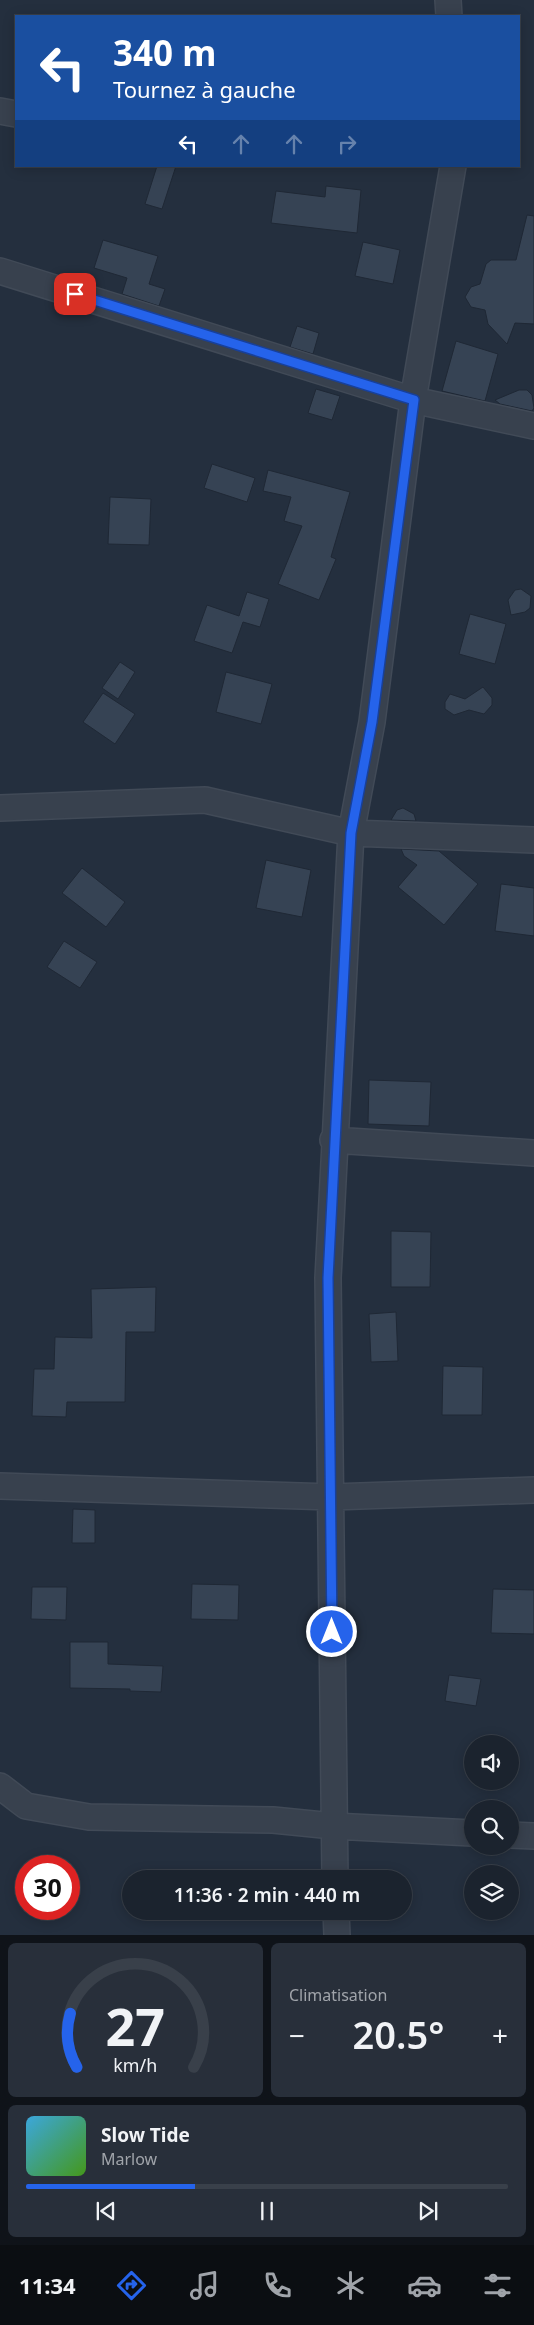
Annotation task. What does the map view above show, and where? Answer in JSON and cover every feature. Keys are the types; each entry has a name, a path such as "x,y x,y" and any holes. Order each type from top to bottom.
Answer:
{"street":[{"path":"448,0 449,15"},
{"path":"0,111 15,114"},
{"path":"335,1870 332,1497 328,1278 351,833 372,722 414,400 453,167"},
{"path":"0,271 414,400 534,426"},
{"path":"0,808 205,800 351,833 534,840"},
{"path":"334,1140 534,1153"},
{"path":"0,1486 332,1497 534,1490"},
{"path":"0,1786 26,1806 89,1817 264,1820 333,1826 464,1833"},
{"path":"519,1835 534,1836"},
{"path":"336,1920 337,1935"}],"building":[{"path":"157,167 176,167 162,209 145,204"},
{"path":"326,186 361,190 357,233 271,223 276,191 325,197"},
{"path":"527,215 534,216 534,324 515,323 507,344 488,324 485,310 471,307 465,297 471,287 480,284 486,264 491,260 516,260"},
{"path":"103,240 158,256 149,284 165,289 159,306 122,294 127,278 94,268"},
{"path":"363,242 400,250 393,284 355,276"},
{"path":"297,326 319,333 313,354 290,347"},
{"path":"456,341 498,354 485,401 442,391"},
{"path":"316,389 340,396 332,420 308,413"},
{"path":"519,390 527,390 532,395 534,408 532,411 500,404 495,400"},
{"path":"212,464 255,478 247,502 204,488"},
{"path":"268,470 350,492 331,557 336,559 319,600 278,584 302,526 284,521 291,497 263,491"},
{"path":"110,497 151,499 149,545 108,544"},
{"path":"521,589 531,596 530,608 525,612 511,615 508,600 515,590"},
{"path":"247,592 269,599 260,627 243,622 232,653 194,641 207,605 239,616"},
{"path":"470,614 506,624 495,664 459,654"},
{"path":"120,662 135,672 118,699 102,688"},
{"path":"226,672 272,684 261,724 216,712"},
{"path":"483,687 492,698 492,705 484,714 469,710 454,715 445,709 445,702 450,694 465,699"},
{"path":"103,693 135,714 115,744 83,722"},
{"path":"403,808 414,814 416,821 391,820 397,810"},
{"path":"401,849 439,851 478,884 444,925 398,887 417,865 404,856"},
{"path":"266,860 311,870 302,917 256,908"},
{"path":"82,868 125,902 106,927 62,893"},
{"path":"501,884 534,888 534,936 495,931"},
{"path":"64,941 97,962 80,988 47,967"},
{"path":"369,1080 431,1082 429,1126 368,1124"},
{"path":"391,1231 431,1232 430,1287 391,1287"},
{"path":"156,1287 155,1332 126,1332 125,1402 67,1402 66,1417 32,1416 34,1369 54,1369 55,1337 92,1338 91,1289"},
{"path":"396,1312 398,1361 371,1362 369,1314"},
{"path":"443,1366 483,1367 482,1415 442,1415"},
{"path":"73,1509 95,1510 95,1543 72,1543"},
{"path":"192,1584 239,1585 238,1620 191,1619"},
{"path":"32,1587 67,1587 66,1620 31,1619"},
{"path":"493,1589 534,1590 534,1634 491,1633"},
{"path":"70,1642 108,1642 108,1664 163,1666 161,1692 130,1691 130,1689 70,1688"},
{"path":"449,1675 481,1679 476,1706 445,1701"}],"route":[{"path":"75,294 414,400 372,722 351,833 328,1278 332,1497 332,1632"}]}
